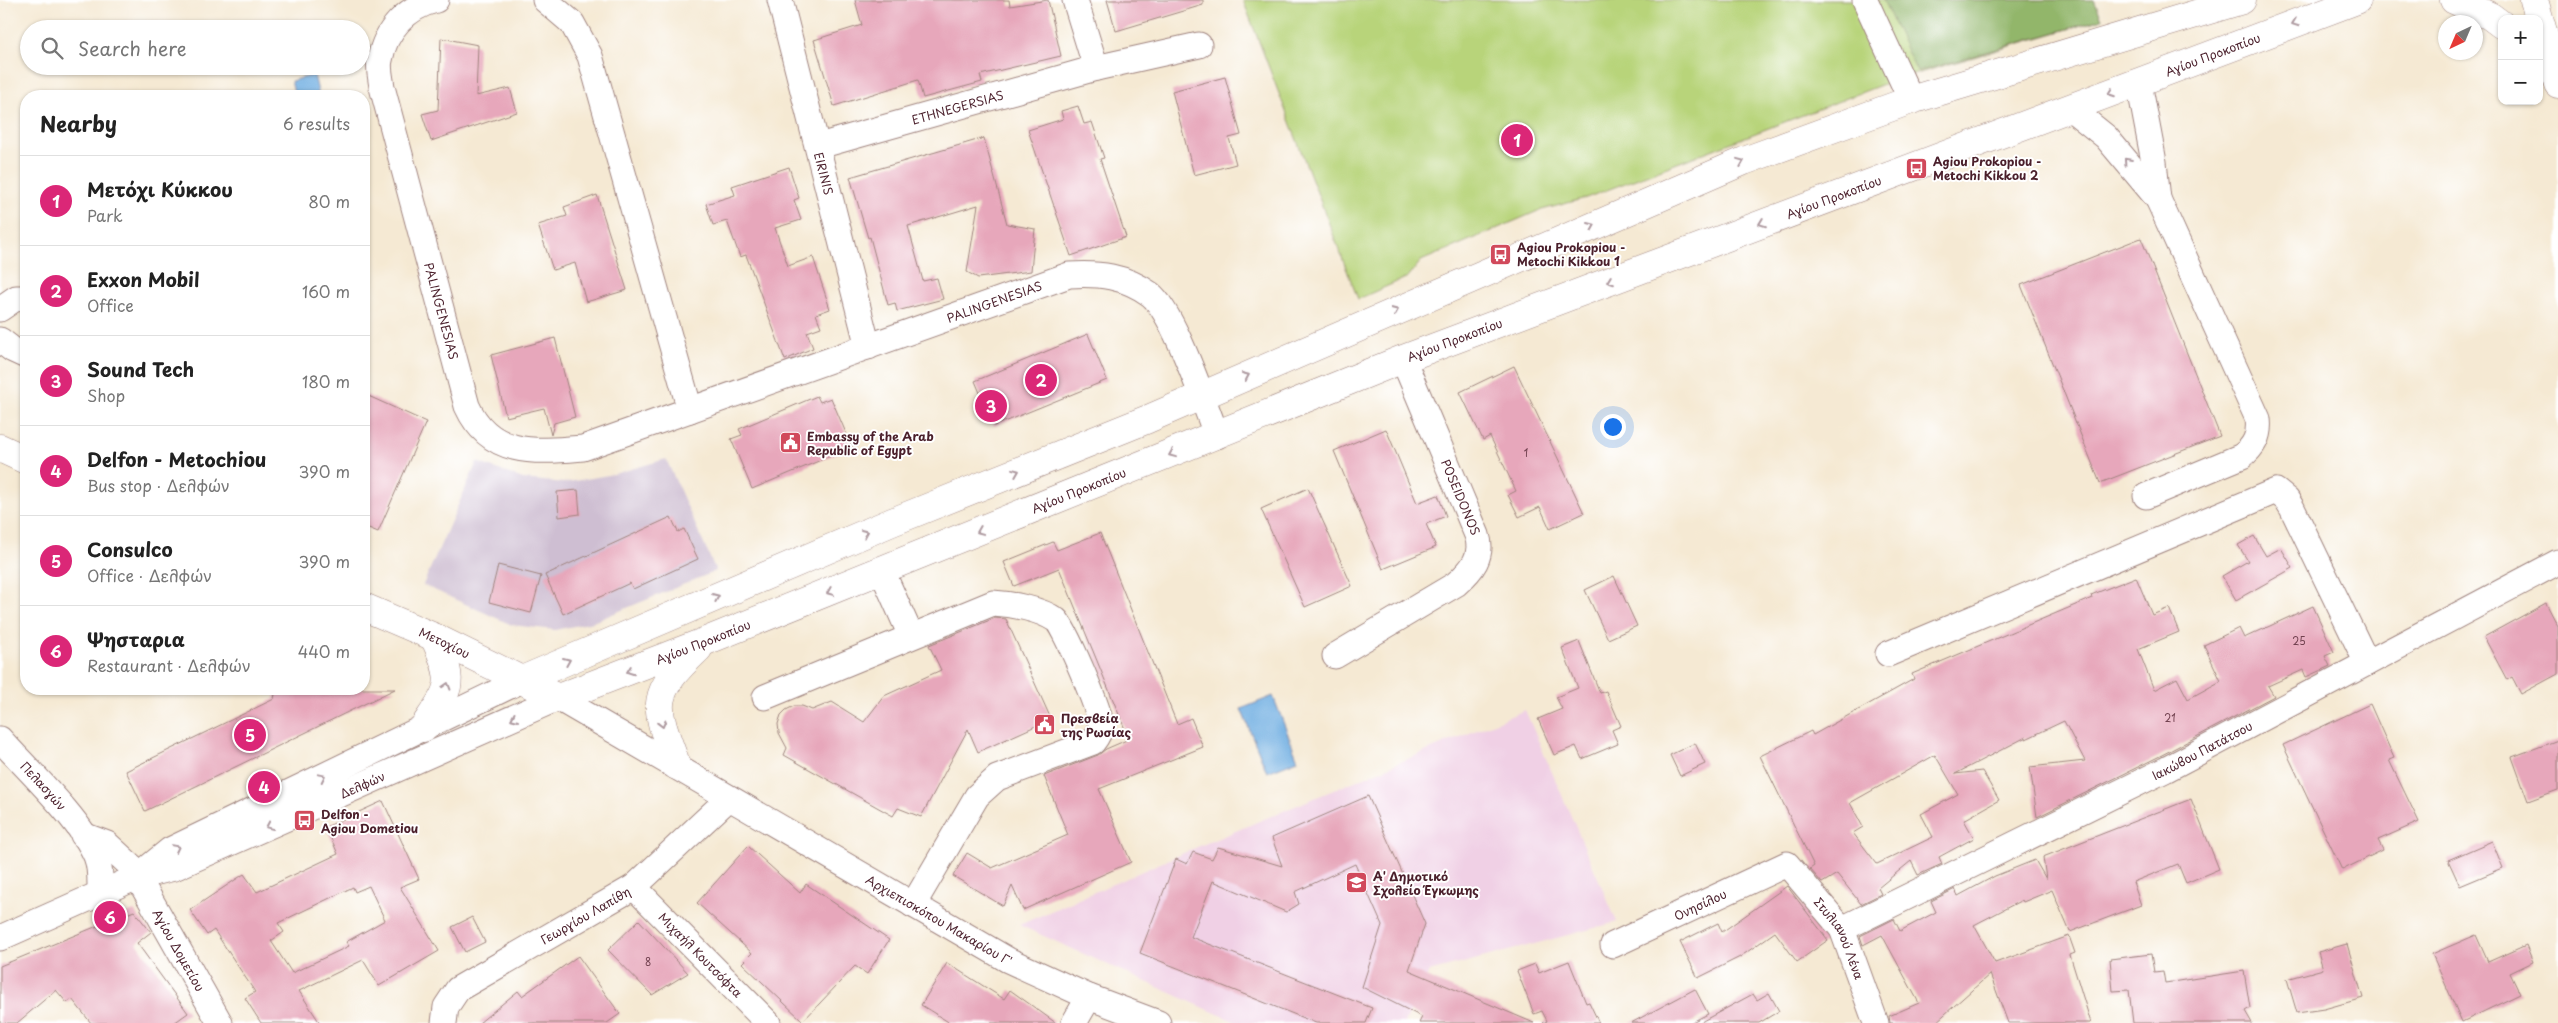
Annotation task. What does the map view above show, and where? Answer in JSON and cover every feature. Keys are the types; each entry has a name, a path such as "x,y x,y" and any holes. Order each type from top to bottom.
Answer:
{"main road":[{"path":"522,680 892,522 1201,396 1744,161 1911,100 2242,0"},
{"name":"Αγίου Προκοπίου","path":"558,698 706,642 1403,359 2357,0"},
{"path":"2454,0 2490,16 2498,22"},
{"path":"2534,0 2558,83"},
{"path":"2543,65 2558,83"},
{"path":"0,448 20,457"},
{"name":"Μετοχίου","path":"370,610 434,638 558,698"},
{"path":"423,728 439,704 449,679 445,660 434,638"},
{"path":"676,766 661,724 659,709 661,696 665,684 674,671 706,642"}],"street":[{"name":"PALINGENESIAS","path":"436,0 420,4 400,19 385,38 379,62 382,87 467,406 475,423 494,438 512,448 541,451 583,448 1069,275 1098,273 1123,280 1151,295 1173,326 1217,436"},
{"path":"545,0 572,23 590,56 690,410"},
{"name":"EIRINIS","path":"780,0 819,146 868,346"},
{"path":"1075,0 1096,68"},
{"path":"1865,0 1911,100"},
{"name":"ETHNEGERSIAS","path":"819,146 1096,68 1199,45"},
{"path":"2139,83 2154,162 2158,199"},
{"path":"2070,108 2106,137 2158,199 2258,419 2259,429 2254,445 2242,456 2146,496"},
{"path":"0,309 16,298 20,298"},
{"path":"0,340 20,353"},
{"name":"POSEIDONOS","path":"1335,656 1456,584 1470,572 1478,559 1480,544 1477,535 1403,359"},
{"path":"1888,654 2276,491 2287,500 2292,508 2367,663"},
{"name":"Ιακώβου Πατάτσου","path":"1842,929 2165,770 2558,562"},
{"path":"882,571 911,636"},
{"path":"765,697 993,603 1015,606 1047,616 1056,621 1066,635 1100,717 1101,726 1098,735 1092,742 997,778 984,787 912,905"},
{"name":"Δελφών","path":"137,877 170,850 522,680"},
{"path":"558,698 676,766"},
{"name":"Δελφών","path":"0,938 137,877 174,868 558,698"},
{"name":"Πελασγών","path":"0,739 83,835 99,863 100,895"},
{"name":"Αρχιεπισκόπου Μακαρίου Γ'","path":"676,766 1008,960 1089,996 1158,1023"},
{"name":"Γεωργίου Λαπίθη","path":"444,1023 446,1006 452,996 471,980 634,887 729,798"},
{"name":"Πελασγών","path":"83,835 107,844 132,867 137,877"},
{"name":"Στυλιανού Λένα","path":"1787,864 1842,929 1876,1023"},
{"name":"Ονησίλου","path":"1613,945 1787,864"},
{"name":"Αγίου Δομετίου","path":"137,877 220,1023"},
{"name":"Μιχαήλ Κουτσόφτα","path":"634,887 768,1023"},
{"path":"1074,1023 1089,996"}],"shaded area":[{"path":"666,459 716,571 593,622 555,630 512,625 423,585 477,462 523,479 563,483 614,474"},
{"name":"Α' Δημοτικό Σχολείο Έγκωμης","path":"1525,710 1617,922 1429,972 1405,1023 1238,1023 1019,925 1202,845"}],"green space":[{"path":"1243,0 2094,0 2102,19 1889,82 1586,198 1538,211 1421,261 1408,277 1358,299"},
{"path":"1883,0 2094,0 2102,19 1917,72"}],"water":[{"path":"314,75 318,90 293,90 291,81"},
{"path":"1273,696 1298,760 1267,772 1241,709"}],"building":[{"path":"855,0 1009,0 1010,6 1048,0 1061,56 980,75 982,82 923,98 918,80 834,106 814,40 862,25"},
{"path":"1107,0 1203,0 1203,5 1116,31"},
{"path":"441,38 478,45 476,96 510,88 517,112 431,141 422,114 438,110"},
{"path":"1225,77 1241,135 1229,138 1236,164 1194,175 1172,91"},
{"path":"1078,106 1084,124 1092,122 1104,158 1100,159 1126,237 1071,256 1028,130 1063,119 1061,111"},
{"path":"984,138 1007,224 1035,229 1031,271 978,278 967,272 978,205 908,226 923,281 937,278 943,299 897,311 895,303 888,305 870,237 868,238 850,177"},
{"path":"789,167 799,198 794,200 801,220 775,228 788,266 813,257 830,309 816,314 821,327 807,332 813,348 785,360 746,255 740,257 727,221 713,225 706,204 735,195 732,186"},
{"path":"597,195 627,290 586,302 575,263 553,270 538,225 567,216 564,207"},
{"path":"2141,238 2220,436 2100,483 2021,285"},
{"path":"1088,334 1107,380 994,426 975,381"},
{"path":"555,338 575,417 554,423 551,435 544,408 506,417 491,355"},
{"path":"1514,366 1584,513 1550,529 1540,507 1519,517 1508,495 1516,491 1490,436 1483,440 1460,392"},
{"name":"Embassy of the Arab Republic of Egypt","path":"817,396 820,402 831,398 852,447 752,489 731,439 742,435 739,429"},
{"path":"370,397 426,422 378,532 370,529"},
{"path":"1386,429 1417,503 1438,495 1446,516 1426,524 1436,547 1383,569 1334,451"},
{"path":"1308,488 1352,586 1305,607 1261,509"},
{"path":"578,490 580,514 559,517 557,492"},
{"path":"671,517 678,532 684,529 698,559 633,589 630,583 563,614 545,575"},
{"path":"1100,533 1177,724 1191,718 1203,747 1099,789 1131,862 1023,910 1012,886 1003,906 953,876 967,853 992,868 1068,835 1044,776 1098,755 1106,749 1129,739 1059,568 1014,586 1004,562 1053,542 1057,550"},
{"path":"2254,536 2266,556 2281,548 2293,568 2236,600 2222,576 2248,561 2238,545"},
{"path":"498,565 541,576 531,613 489,602"},
{"path":"1614,576 1637,626 1608,639 1585,590"},
{"path":"2136,577 2152,615 2169,608 2179,632 2138,649 2154,690 2177,678 2188,699 2221,681 2204,645 2239,628 2244,638 2313,606 2334,652 2325,656 2330,666 2306,677 2303,670 2268,686 2274,696 2158,757 2037,817 2030,767 2085,761 2064,721 2026,739 2026,737 1955,774 1982,771 1999,800 1964,820 1974,838 1939,857 1942,864 1918,875 1911,861 1878,888 1881,894 1861,904 1837,874 1822,883 1810,869 1814,866 1760,756 1811,731 1813,735 1914,679 1912,674 2092,598 2091,595","holes":["1935,755 1958,794 1921,814 1933,837 1877,864 1853,833 1863,827 1850,803"]},
{"path":"2546,603 2558,626 2558,674 2521,694 2512,677 2507,680 2484,637"},
{"path":"995,618 1006,619 1051,719 978,752 968,729 921,817 898,808 893,816 784,755 787,748 779,733 778,724 781,715 786,710 794,706 802,706 812,710 832,702 864,722 884,696 941,670 929,645"},
{"path":"1579,641 1600,693 1606,691 1621,726 1612,730 1618,744 1582,759 1576,746 1554,755 1538,719 1562,709 1556,697 1578,688 1562,648"},
{"path":"370,689 395,689 145,811 126,771 274,699 275,695 370,695"},
{"path":"2370,704 2394,758 2389,760 2419,822 2378,840 2383,850 2342,870 2283,745"},
{"path":"2558,740 2558,790 2528,801 2512,757"},
{"path":"1695,743 1705,764 1680,776 1670,755"},
{"path":"1368,796 1425,924 1409,970 1534,1023 1419,1023 1422,1017 1362,987 1382,925 1355,864 1295,892 1299,904 1286,912 1213,881 1191,937 1372,1008 1366,1023 1316,1023 1140,953 1176,859 1187,864 1193,852 1212,859 1218,847 1282,866 1272,838"},
{"path":"2191,799 2219,869 2186,883 2178,864 2133,882 2141,905 2070,932 2052,890 2023,902 2022,900 1974,925 1995,963 2069,936 2075,953 2070,955 2091,1023 2008,1023 1990,974 1935,1023 1890,1023 1889,1016 1919,1003 1882,935 1863,945 1860,936 1894,919 1900,931 1936,912 1931,901 1955,889 1958,896 1995,876 2035,860 2046,879 2043,857"},
{"path":"383,801 419,879 400,887 439,951 379,986 363,960 299,991 320,1023 261,1023 245,998 255,992 214,930 207,935 190,910 244,874 257,892 338,854 326,827","holes":["369,886 385,920 346,942 349,946 292,973 271,941 284,932 278,923 353,887 355,892"]},
{"path":"2492,841 2503,868 2460,886 2448,860"},
{"path":"748,846 800,893 806,884 889,940 867,974 855,966 803,1021 742,963 752,953 697,903"},
{"path":"1787,886 1828,940 1797,962 1775,932 1740,957 1698,978 1680,942 1718,923 1722,932"},
{"path":"134,911 151,932 137,943 188,1013 174,1023 91,1023 72,999 67,1003 56,990 17,1023 0,1023 0,966"},
{"path":"472,917 485,942 465,952 452,927"},
{"path":"639,920 688,973 652,995 608,950"},
{"path":"2476,935 2488,962 2526,945 2533,962 2510,973 2520,994 2462,1022 2432,954"},
{"path":"2347,944 2363,998 2324,1009 2297,1013 2287,979 2323,969 2318,952"},
{"path":"2151,954 2154,972 2163,971 2165,983 2244,971 2250,1008 2245,1011 2252,1023 2133,1023 2129,990 2113,991 2110,959"},
{"path":"578,956 620,1014 607,1023 479,1023 518,991 522,996"},
{"path":"1569,961 1586,1003 1589,1002 1599,1023 1543,1023 1547,1021 1542,1011 1534,1014 1517,971 1535,964 1539,973"},
{"path":"947,963 1004,999 1010,990 1056,1023 950,1023 921,1005"},
{"path":"1695,989 1708,1014 1690,1023 1631,1023"},
{"path":"1769,993 1779,1011 1759,1023 1699,1023 1753,994 1757,1000"}],"place":[{"name":"Μετόχι Κύκκου","path":"1517,140"},
{"name":"Agiou Prokopiou - Metochi Kikkou 2","path":"1917,168"},
{"name":"Agiou Prokopiou - Metochi Kikkou 1","path":"1501,254"},
{"name":"Exxon Mobil","path":"1041,380"},
{"name":"Sound Tech","path":"991,406"},
{"name":"Embassy of the Arab Republic of Egypt","path":"791,443"},
{"name":"Πρεσβεία της Ρωσίας","path":"1045,725"},
{"name":"Consulco","path":"250,735"},
{"name":"Delfon - Metochiou","path":"264,787"},
{"name":"Delfon - Agiou Dometiou","path":"305,821"},
{"name":"Α' Δημοτικό Σχολείο Έγκωμης","path":"1357,883"},
{"name":"Ψησταρια","path":"110,917"}]}
